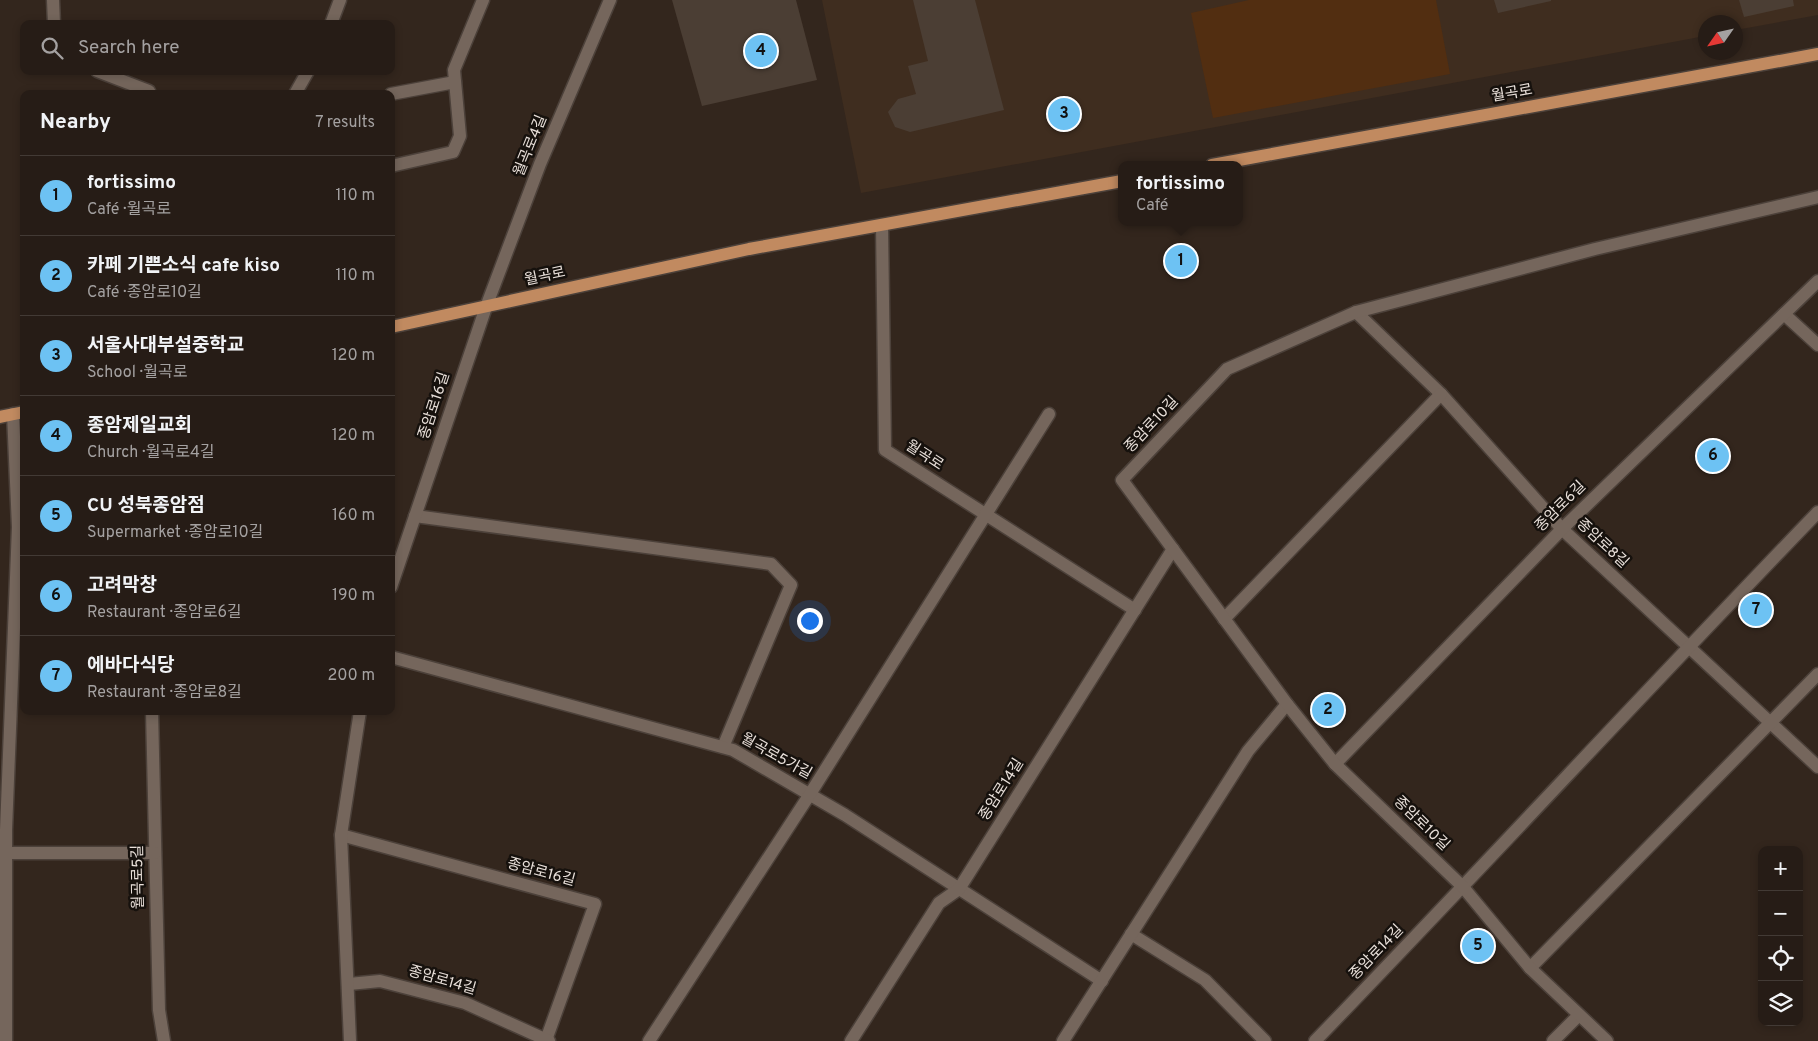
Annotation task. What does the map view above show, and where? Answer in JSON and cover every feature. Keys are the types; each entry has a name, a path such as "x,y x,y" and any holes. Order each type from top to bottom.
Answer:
{"main road":[{"name":"월곡로","path":"1234,161 1818,54"},
{"name":"월곡로","path":"395,326 749,249 1118,182"},
{"path":"0,417 18,413"}],"street":[{"path":"53,0 54,20"},
{"path":"332,20 340,0"},
{"path":"395,165 453,152 460,136 454,70 483,0"},
{"name":"월곡로4길","path":"486,307 540,164 610,0"},
{"path":"107,75 146,90"},
{"path":"297,90 306,75"},
{"path":"395,93 455,82"},
{"path":"1356,312 1595,249 1818,196"},
{"name":"월곡로","path":"882,225 885,450 1135,610"},
{"name":"종암로6길","path":"1335,764 1562,529 1818,282"},
{"name":"종암로16길","path":"395,576 486,307"},
{"name":"종암로8길","path":"1356,312 1441,394 1562,529 1818,766"},
{"name":"종암로10길","path":"1356,312 1227,369 1122,480 1287,704 1335,764 1463,887 1530,968 1607,1041"},
{"path":"1784,314 1818,345"},
{"path":"1224,619 1441,394"},
{"path":"6,1041 6,853 18,527 18,413"},
{"path":"649,1041 810,794 1049,414"},
{"name":"종암로14길","path":"1315,1041 1463,887 1688,646 1818,512"},
{"path":"416,516 771,564 791,585 724,747"},
{"name":"종암로14길","path":"851,1041 939,903 959,889 1173,550"},
{"name":"월곡로5가길","path":"395,658 733,750 845,815 1102,981"},
{"path":"1530,968 1818,674"},
{"path":"1063,1041 1248,751 1287,704"},
{"name":"월곡로5길","path":"152,715 159,1010 164,1041"},
{"path":"350,1041 349,984 340,835 359,715"},
{"name":"종암로16길","path":"340,835 595,904 548,1040"},
{"path":"6,853 155,853"},
{"path":"1131,934 1205,980 1265,1041"},
{"name":"종암로14길","path":"349,984 380,981 465,1002 548,1040"},
{"path":"1553,1041 1579,1015"}],"shaded area":[{"path":"822,0 1818,0 1818,15 1743,29 1743,15 1698,15 1698,37 861,193"},
{"path":"1249,0 1436,0 1450,74 1213,118 1191,13"}],"building":[{"path":"672,0 796,0 817,80 702,106"},
{"path":"913,0 975,0 1004,110 910,132 895,127 888,112 898,99 916,94 908,66 928,61"},
{"path":"1494,0 1551,0 1551,1 1498,13"},
{"path":"1739,0 1793,0 1794,6 1744,17"}],"place":[{"name":"종암제일교회","path":"761,51"},
{"name":"서울사대부설중학교","path":"1064,114"},
{"name":"fortissimo","path":"1181,261"},
{"name":"고려막창","path":"1713,456"},
{"name":"에바다식당","path":"1756,610"},
{"name":"카페 기쁜소식 cafe kiso","path":"1328,710"},
{"name":"CU 성북종암점","path":"1478,946"}]}
